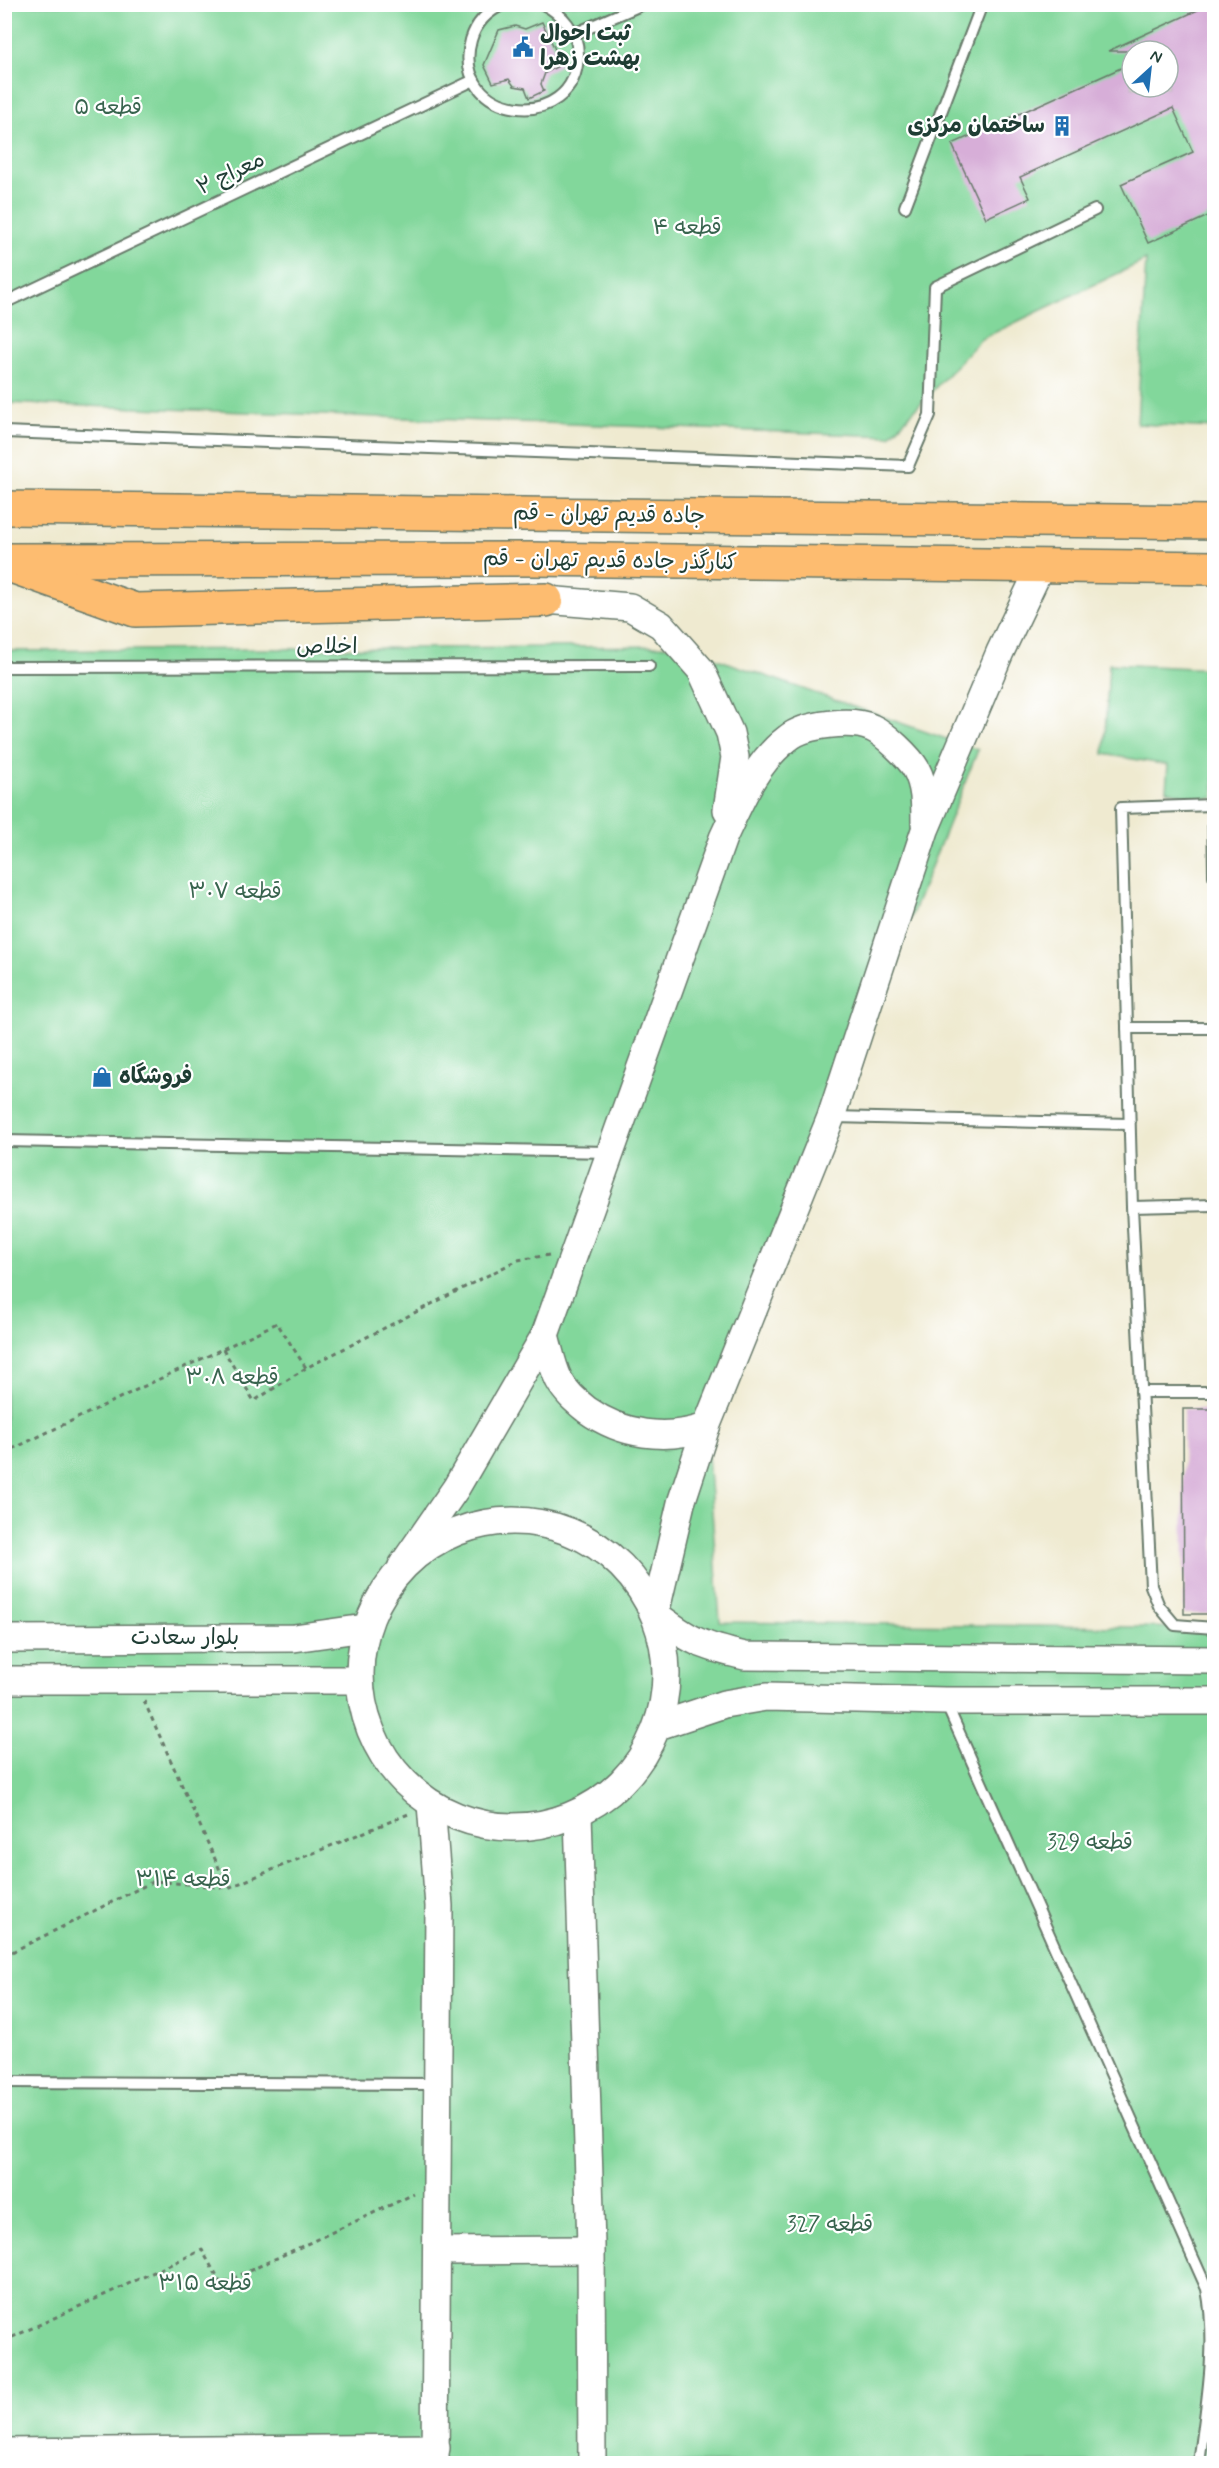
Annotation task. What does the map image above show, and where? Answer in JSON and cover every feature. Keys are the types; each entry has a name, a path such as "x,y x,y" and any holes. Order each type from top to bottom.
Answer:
{"highway":[{"name":"جاده قدیم تهران - قم","path":"4,508 1215,522"},
{"name":"کنارگذر جاده قدیم تهران - قم","path":"4,561 531,559 1215,568"},
{"path":"4,561 135,610 546,600"}],"street":[{"path":"655,1614 681,1503 706,1427 831,1117 925,830 1000,652 1041,566"},
{"path":"546,600 630,607 661,625 701,670 730,733 735,757 723,838"},
{"path":"402,1566 443,1536 491,1521 541,1522 588,1540 628,1571 655,1614 665,1649 667,1686 658,1726 640,1762 612,1792 578,1814 541,1826 503,1827 466,1820 431,1804 394,1772 369,1728 359,1680 360,1654 365,1628 380,1595 456,1488 545,1335 723,838 746,789 763,762 789,736 819,726 845,723 873,728 896,746 916,768 924,792 925,830"},
{"path":"545,1335 559,1379 571,1398 600,1419 630,1432 654,1434 686,1434 706,1427"},
{"path":"655,1614 682,1635 705,1647 745,1656 1215,1660"},
{"name":"بلوار سعادت","path":"4,1639 294,1638 365,1628"},
{"name":"بلوار سعادت","path":"4,1680 359,1680"},
{"path":"658,1726 724,1704 766,1697 945,1701 1215,1701"},
{"path":"4,2452 436,2456 439,1906 431,1804"},
{"path":"578,1814 590,2250 592,2463"},
{"path":"437,2251 590,2250"}],"lane":[{"path":"497,6 482,19 473,33 469,48 469,65 474,80 486,95 501,105 519,110 538,108 555,100 568,87 576,70 578,52 574,34 566,20 543,4"},
{"path":"574,34 643,4"},
{"path":"905,207 982,4"},
{"name":"معراج ۲","path":"4,303 474,80"},
{"path":"4,432 908,466 930,415 935,287 1095,210"},
{"name":"اخلاص","path":"4,667 649,666"},
{"path":"1215,876 1214,805 1121,808 1132,1207 1151,1586 1160,1606 1175,1625 1215,1628"},
{"path":"1127,1028 1215,1028"},
{"path":"831,1117 1129,1124"},
{"path":"4,1141 610,1152"},
{"path":"1132,1207 1215,1205"},
{"path":"1141,1392 1215,1392"},
{"path":"945,1701 1207,2289 1212,2317 1212,2349 1199,2463"},
{"path":"4,2082 438,2084"}],"path":[{"path":"223,1349 254,1401 306,1368 518,1260 575,1251"},
{"path":"4,1453 277,1323 306,1368"},
{"path":"135,1680 228,1888"},
{"path":"4,1956 154,1881 228,1888 431,1804"},
{"path":"4,2341 202,2250 221,2284 437,2183"}],"green space":[{"path":"5,5 1214,5 1214,428 1137,424 1146,260 981,339 890,436 5,403"},
{"path":"680,646 978,750 706,1427 720,1622 1214,1628 1214,2463 5,2463 5,651"},
{"path":"1109,664 1214,669 1214,798 1199,799 1166,790 1168,765 1104,754"}],"building":[{"name":"ساختمان مرکزی","path":"1215,4 1215,213 1148,243 1121,184 1193,152 1173,108 1020,177 1030,198 986,218 952,144 1120,68 1120,99 1180,99 1180,39 1134,39"},
{"name":"ثبت احوال بهشت زهرا","path":"542,22 562,64 545,73 541,84 544,91 529,98 525,88 514,86 509,79 493,83 484,65 499,30 515,26 525,29"},
{"name":"ساختمان مرکزی","path":"1120,46 1120,51 1108,51"},
{"path":"1183,1409 1215,1409 1215,1614 1184,1614"}],"place":[{"name":"ثبت احوال بهشت زهرا","path":"523,47"},
{"name":"ساختمان مرکزی","path":"1062,126"},
{"name":"فروشگاه","path":"102,1077"}],"park label":[{"name":"قطعه ۵","path":"108,108"},
{"name":"قطعه ۴","path":"687,228"},
{"name":"قطعه ۳۰۷","path":"235,892"},
{"name":"قطعه ۳۰۸","path":"232,1378"},
{"name":"قطعه 329","path":"1090,1843"},
{"name":"قطعه ۳۱۴","path":"183,1880"},
{"name":"قطعه 327","path":"830,2225"},
{"name":"قطعه ۳۱۵","path":"205,2284"}]}
